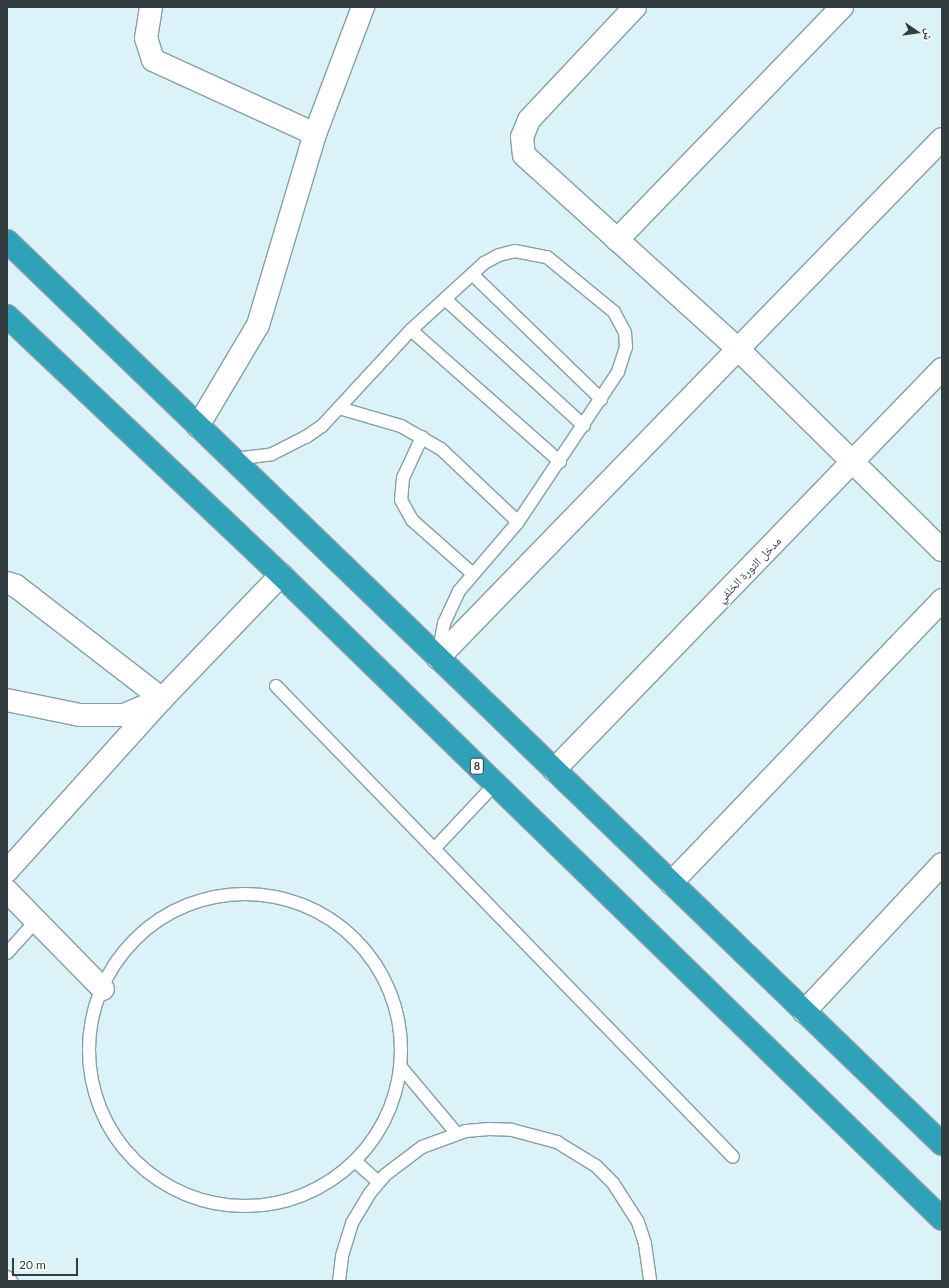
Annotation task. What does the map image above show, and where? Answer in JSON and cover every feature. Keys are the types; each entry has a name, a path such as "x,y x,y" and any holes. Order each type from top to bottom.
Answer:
{"highway":[{"path":"7,241 942,1144"},
{"name":"8","path":"7,316 281,575 942,1219"}],"street":[{"path":"151,7 146,38 153,60 315,134"},
{"path":"198,426 258,325 315,134 363,7"},
{"path":"635,7 529,120 522,137 524,155 738,349 942,550"},
{"path":"617,240 842,7"},
{"path":"438,658 942,139"},
{"name":"مدخل الثورة الخلفي","path":"554,770 854,462 942,369"},
{"path":"7,871 162,698 281,575"},
{"path":"7,582 16,586 162,698"},
{"path":"671,883 942,600"},
{"path":"7,700 80,715 124,715 162,698"},
{"path":"804,1012 942,864"},
{"path":"7,891 35,922 103,989"}],"lane":[{"path":"234,459 266,455 290,446 322,426 411,330 472,274 499,255 531,252 561,265 614,312 621,321 626,347 618,372 584,426 518,522 473,574 450,606 441,634 438,658"},
{"path":"472,274 601,399"},
{"path":"445,299 584,426"},
{"path":"411,330 560,462"},
{"path":"339,408 371,415 422,437 441,449 518,522"},
{"path":"422,437 403,478 401,500 412,520 473,574"},
{"path":"276,686 733,1157"},
{"path":"434,849 495,784"},
{"path":"240,894 286,899 328,918 347,932 377,967 396,1010 400,1033 400,1066 392,1102 383,1123 355,1161 318,1188 274,1204 228,1206 190,1196 162,1183 144,1169 123,1146 103,1113 95,1091 90,1045 93,1022 103,989 120,958 136,940 173,912 201,901 240,894"},
{"path":"7,953 35,922"},
{"path":"400,1066 457,1134"},
{"path":"340,1281 348,1234 357,1212 378,1182 402,1159 422,1147 457,1134 489,1129 535,1134 578,1152 596,1166 613,1183 638,1222 645,1244 650,1281"},
{"path":"355,1161 378,1182"},
{"path":"7,1277 11,1281"}]}
